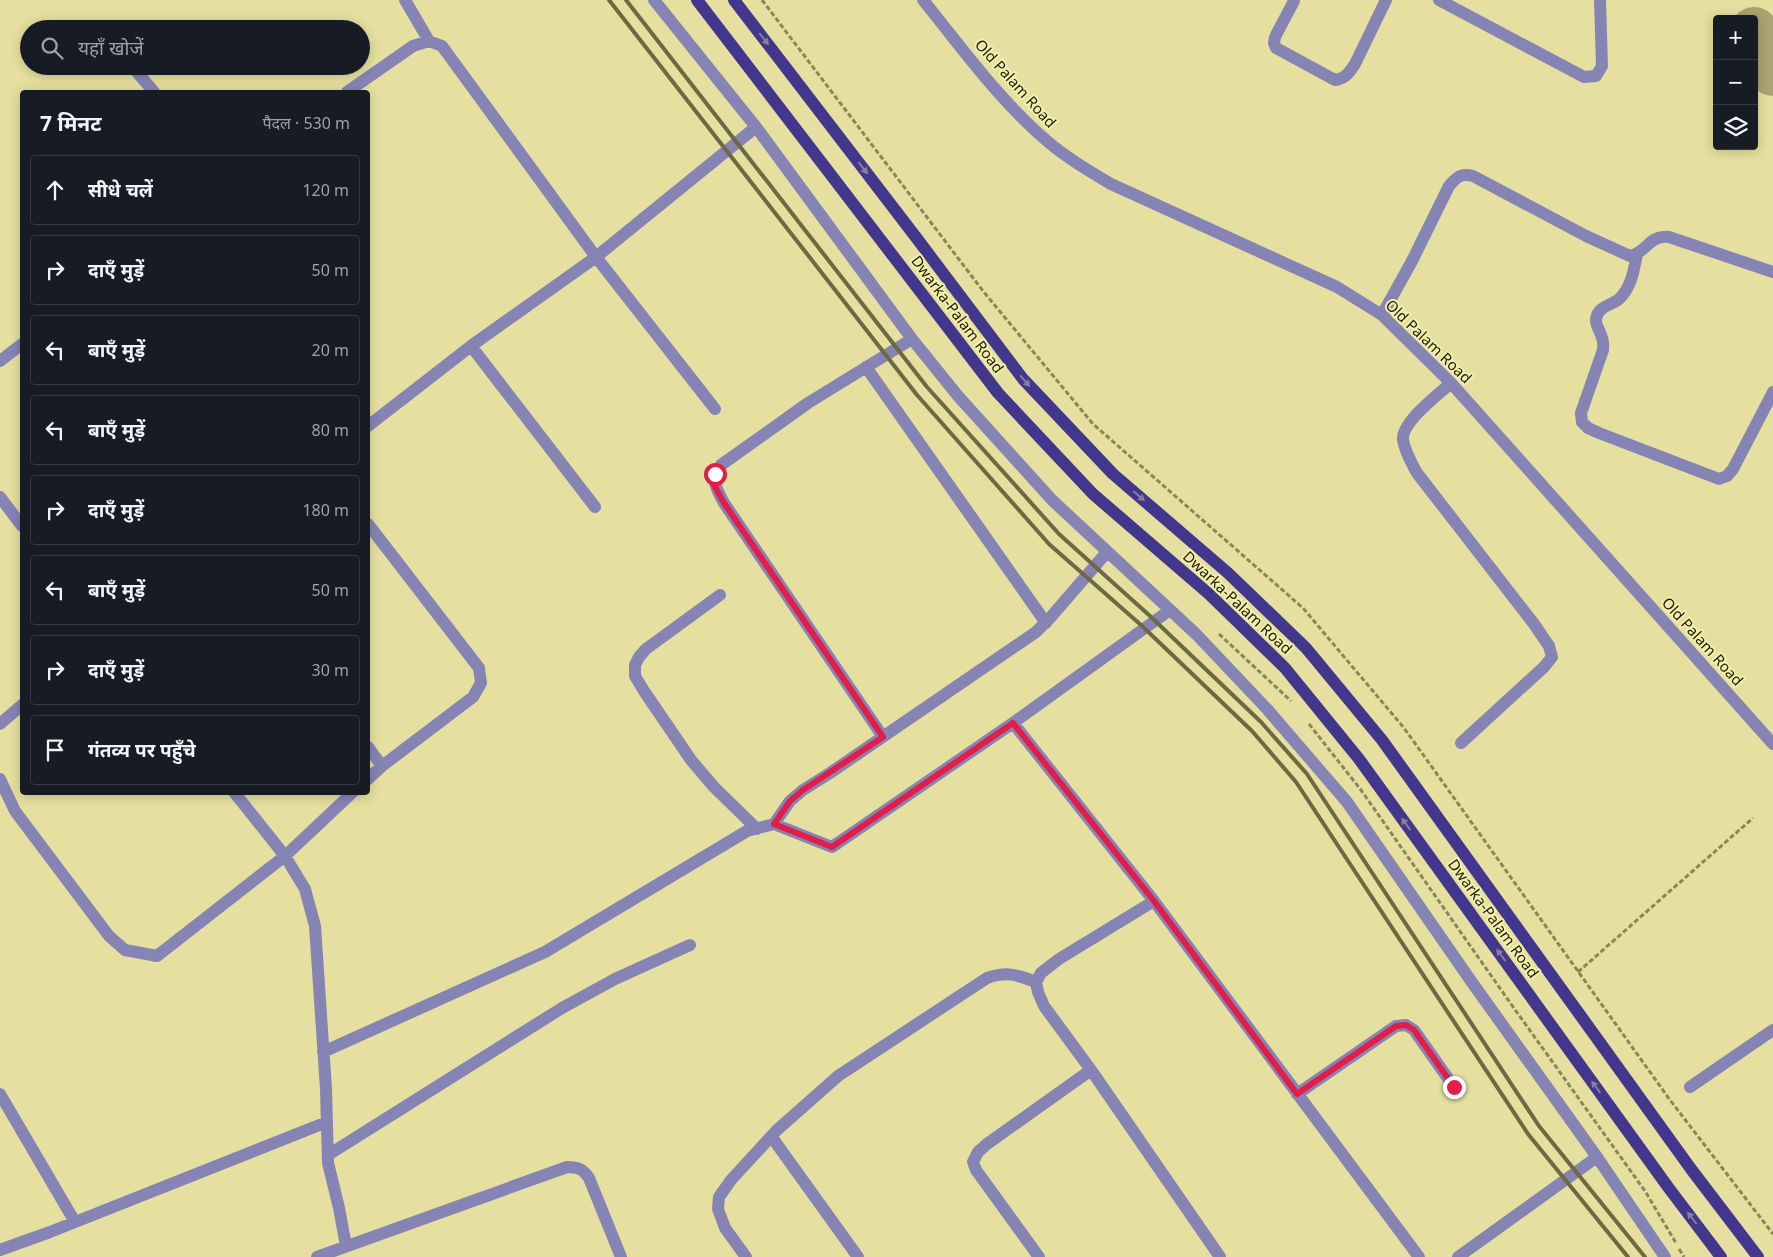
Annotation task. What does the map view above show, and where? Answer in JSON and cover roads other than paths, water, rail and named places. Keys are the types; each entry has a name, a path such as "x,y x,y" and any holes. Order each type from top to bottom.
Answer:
{"main road":[{"name":"Dwarka-Palam Road","path":"696,0 998,393 1093,494 1209,594 1285,668 1359,759 1721,1257"},
{"name":"Dwarka-Palam Road","path":"734,0 922,244 1022,378 1113,474 1228,573 1306,648 1382,740 1691,1169 1758,1257"}],"street":[{"path":"405,0 429,41"},
{"path":"654,0 756,127 912,339 958,396 1052,500 1196,634 1267,709 1348,802 1471,982 1597,1157 1665,1257"},
{"name":"Old Palam Road","path":"923,0 1002,96 1046,141 1076,164 1111,184 1337,287 1382,315 1451,382 1773,744"},
{"path":"1294,1 1275,37 1276,48 1335,80 1342,79 1355,64 1386,0"},
{"path":"1439,0 1584,77 1596,76 1602,66 1600,0"},
{"path":"350,90 413,46 429,41 442,46 596,258 715,408"},
{"path":"140,75 152,90"},
{"path":"370,424 470,346 596,258 756,127"},
{"path":"1382,315 1412,261 1449,186 1456,177 1463,174 1473,176 1586,236 1630,256 1637,254 1661,236 1773,272"},
{"path":"1637,254 1632,277 1625,293 1616,301 1604,306 1598,314 1596,322 1603,340 1603,350 1581,413 1582,422 1588,428 1599,433 1719,479 1727,476 1733,469 1773,392"},
{"path":"883,737 724,503 714,485 715,474 721,465 808,403 912,339"},
{"path":"0,361 20,346"},
{"path":"470,346 595,507"},
{"path":"866,367 1046,623"},
{"path":"1451,382 1411,420 1403,437 1407,454 1417,473 1534,624 1549,646 1552,657 1544,667 1461,743"},
{"path":"0,496 20,523"},
{"path":"370,527 480,668 481,684 473,697 370,777"},
{"path":"774,824 790,801 803,790 1017,646 1046,623 1107,552"},
{"path":"720,595 646,649 638,657 635,665 636,676 644,691 691,760 714,787 757,828"},
{"path":"323,1052 544,952 747,831 774,824 832,847 1013,723 1170,610"},
{"path":"0,724 20,707"},
{"path":"1013,723 1154,901 1419,1257"},
{"path":"370,750 382,766"},
{"path":"0,779 15,811 109,936 125,950 157,956 285,856 350,795"},
{"path":"236,795 285,856 305,889 315,926 328,1163 346,1246"},
{"path":"1154,901 1058,959 1040,973 1036,982 1044,1006 1091,1070 1220,1257"},
{"path":"328,1155 562,1008 615,979 690,945"},
{"path":"746,1257 725,1228 718,1209 719,1197 731,1180 771,1136 838,1076 987,978 1000,974 1017,974 1036,982"},
{"path":"1297,1094 1396,1026 1406,1025 1414,1030 1454,1087"},
{"path":"1690,1087 1773,1030"},
{"path":"1039,1257 976,1170 973,1162 978,1152 987,1144 1091,1070"},
{"path":"0,1094 75,1222"},
{"path":"0,1250 327,1122"},
{"path":"771,1136 858,1257"},
{"path":"1458,1257 1597,1157"},
{"path":"317,1257 567,1167 580,1168 589,1178 621,1257"}],"railway":[{"path":"609,0 917,395 1049,544 1141,625 1252,731 1296,782 1528,1134 1628,1257"},
{"path":"626,0 927,387 1059,534 1150,616 1261,722 1307,774 1539,1126 1645,1257"}]}
